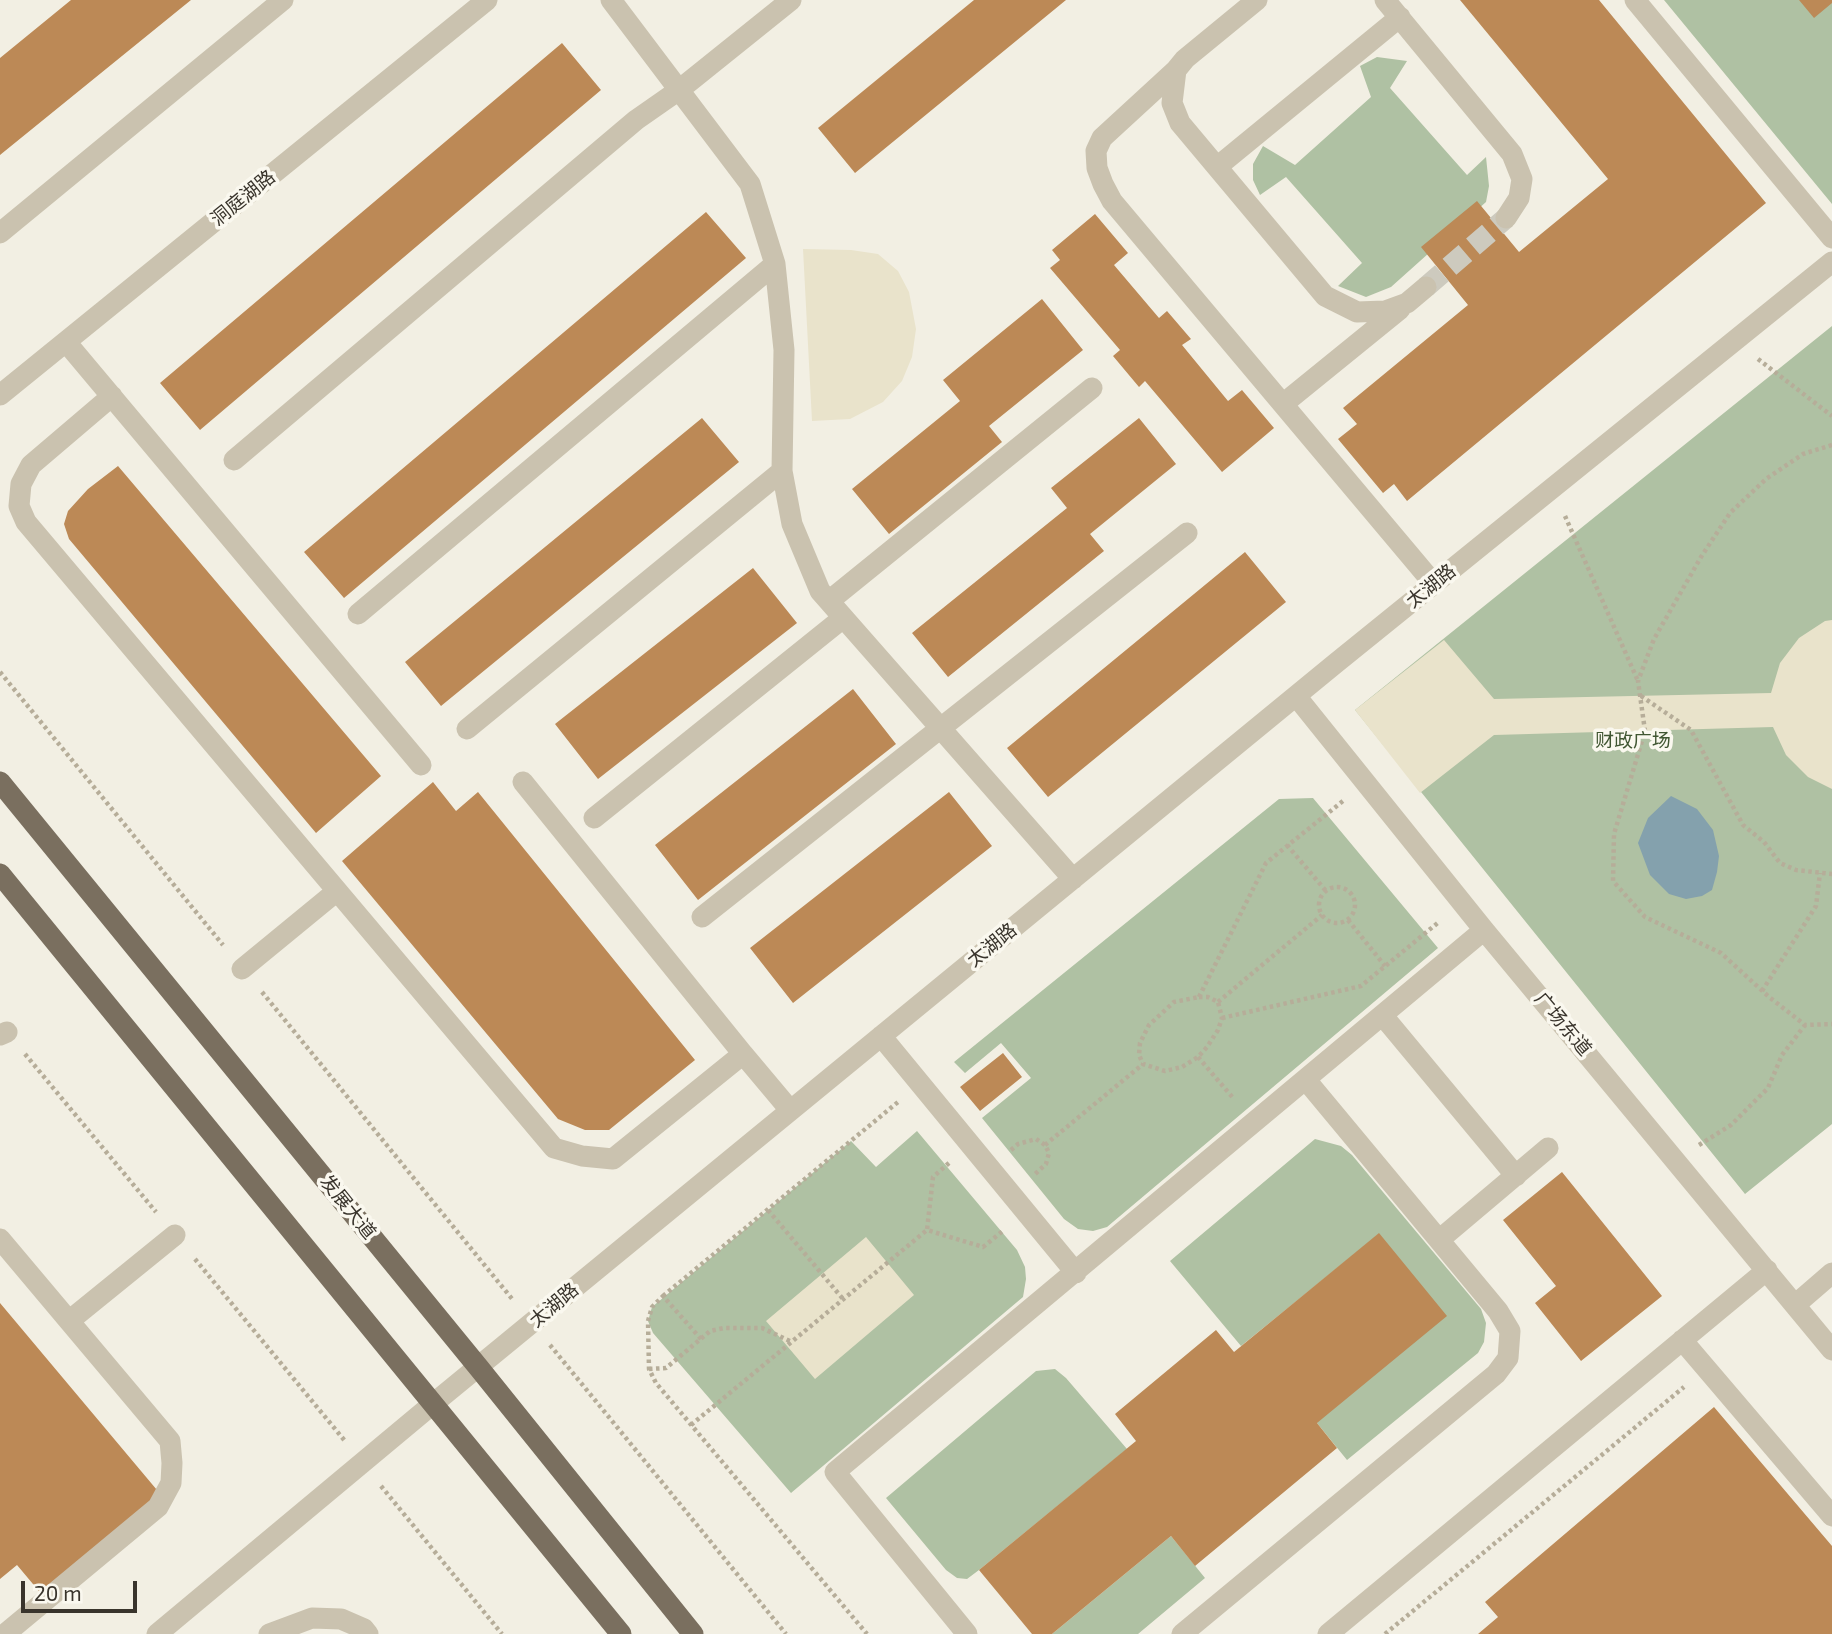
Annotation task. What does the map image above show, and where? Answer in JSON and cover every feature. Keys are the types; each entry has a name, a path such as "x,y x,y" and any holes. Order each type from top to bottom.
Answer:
{"main road":[{"name":"发展大道","path":"0,782 479,1367 693,1634"},
{"path":"0,874 621,1634"}],"street":[{"path":"0,233 283,0"},
{"name":"洞庭湖路","path":"0,395 487,0"},
{"path":"611,0 750,184 775,264 783,350 782,471 792,524 820,591 1073,879"},
{"path":"234,460 636,120 679,90 791,0"},
{"path":"1257,0 1185,59 1102,138 1096,151 1097,168 1112,201 1434,584"},
{"path":"1385,0 1512,154 1522,179 1519,198 1506,218"},
{"path":"1635,0 1832,238"},
{"path":"1217,167 1400,17"},
{"path":"1176,70 1172,103 1181,124 1325,296 1357,312 1385,311 1407,303"},
{"name":"太湖路","path":"158,1634 790,1110 1832,261"},
{"path":"358,614 775,264"},
{"path":"1283,404 1426,286"},
{"path":"66,342 422,765"},
{"path":"829,601 1092,388"},
{"path":"112,396 31,465 22,484 19,506 26,522 554,1148 582,1156 613,1158 743,1054"},
{"path":"467,729 782,471"},
{"path":"702,917 1187,533"},
{"path":"594,818 843,618"},
{"name":"广场东道","path":"1296,696 1484,930 1832,1350"},
{"path":"523,782 790,1110"},
{"path":"242,969 337,891"},
{"path":"967,1634 835,1472 1484,930"},
{"path":"1383,1016 1516,1175"},
{"path":"881,1036 1076,1273"},
{"path":"1182,1634 1496,1374 1507,1358 1510,1331 1498,1311 1306,1080"},
{"path":"1439,1240 1548,1148"},
{"path":"69,1321 175,1235"},
{"path":"0,1239 170,1441 172,1463 171,1483 158,1507 5,1634"},
{"path":"1328,1634 1767,1270"},
{"path":"1795,1305 1832,1273"},
{"path":"1682,1340 1832,1516"},
{"path":"269,1634 312,1618 341,1619 364,1629 368,1634"}],"path":[{"path":"1734,341 1832,416"},
{"path":"1638,681 1654,639 1701,557 1730,513 1766,479 1803,454 1832,445"},
{"path":"1552,488 1638,681 1645,731 1614,834 1613,881 1645,917 1721,953 1762,991 1805,1025 1832,1024"},
{"path":"0,672 786,1634"},
{"path":"1640,695 1691,730 1743,825 1764,842 1780,863 1796,870 1832,874"},
{"path":"1199,997 1266,863 1365,783"},
{"path":"1287,845 1326,891"},
{"path":"1762,991 1816,906 1820,873"},
{"path":"1335,887 1344,888 1352,894 1354,912 1348,920 1338,924 1322,915 1319,907 1326,891 1335,887"},
{"path":"1222,1018 1361,986 1463,903"},
{"path":"1218,1002 1322,915"},
{"path":"1348,920 1408,994"},
{"path":"1143,1064 1139,1055 1140,1043 1149,1026 1174,1002 1199,997 1218,1002"},
{"path":"1143,1064 1165,1070 1182,1067 1198,1057 1218,1030 1222,1018 1218,1002"},
{"path":"1675,1159 1731,1125 1768,1088 1782,1055 1805,1025"},
{"path":"3,1034 175,1235 502,1634"},
{"path":"1198,1057 1254,1123"},
{"path":"1045,1145 1143,1064"},
{"path":"867,1634 656,1384 649,1369 648,1321 652,1307 663,1296 921,1084"},
{"path":"691,1425 927,1230 933,1177 970,1143"},
{"path":"768,1210 843,1299"},
{"path":"927,1230 983,1247 1026,1213"},
{"path":"663,1296 701,1339"},
{"path":"649,1369 666,1368 710,1331 762,1328 792,1342"},
{"path":"1385,1634 1706,1368"}],"green space":[{"path":"1664,0 1832,0 1832,204"},
{"path":"1377,57 1407,61 1390,88 1467,175 1486,157 1489,186 1486,202 1391,287 1366,297 1338,286 1362,263 1286,177 1260,195 1253,180 1253,164 1263,146 1295,165 1371,97 1360,66"},
{"name":"财政广场","path":"1832,326 1832,1124 1745,1194 1355,710"},
{"path":"1313,798 1438,948 1107,1227 1093,1231 1078,1229 1064,1219 982,1118 1031,1078 1001,1043 965,1073 954,1062 1279,799"},
{"path":"917,1131 1017,1250 1025,1267 1023,1297 791,1493 653,1333 648,1321 652,1307 851,1141 876,1167"},
{"path":"1315,1139 1341,1146 1352,1155 1481,1309 1486,1323 1484,1342 1478,1353 1347,1460 1317,1423 1379,1234 1241,1346 1170,1261"},
{"path":"1055,1369 1066,1378 1127,1449 979,1570 967,1579 957,1578 946,1570 886,1498 1036,1371"},
{"path":"1171,1536 1205,1578 1138,1634 1052,1634"}],"shaded area":[{"path":"803,249 851,250 878,254 898,271 909,292 916,329 912,357 902,381 883,402 850,419 812,421"},
{"path":"1832,620 1832,789 1808,777 1786,755 1773,727 1494,735 1420,793 1355,710 1444,640 1494,699 1771,693 1780,663 1799,638 1825,621"},
{"path":"866,1237 914,1295 815,1379 766,1321"}],"water":[{"path":"1671,796 1697,809 1713,830 1719,856 1717,872 1712,890 1702,896 1686,899 1669,894 1650,875 1638,843 1648,818"}],"building":[{"path":"71,0 191,0 0,155 0,58"},
{"path":"974,0 1066,0 855,173 818,128"},
{"path":"1460,0 1599,0 1766,203 1407,501 1394,484 1383,493 1338,439 1357,424 1343,408 1468,305 1421,247 1477,201 1519,252 1608,179"},
{"path":"1799,0 1832,0 1832,3 1814,18"},
{"path":"562,43 601,90 200,430 160,383"},
{"path":"706,212 746,258 344,598 304,552"},
{"path":"1095,214 1128,253 1114,265 1159,318 1167,311 1191,339 1182,345 1228,401 1242,390 1274,428 1222,472 1145,381 1139,387 1113,356 1120,350 1050,268 1060,260 1052,250"},
{"path":"1042,299 1083,350 989,426 1002,442 889,534 852,489 960,401 943,380"},
{"path":"702,418 739,462 441,706 405,662"},
{"path":"1139,418 1176,464 1090,534 1104,551 948,677 912,633 1067,508 1051,488"},
{"path":"118,466 381,776 316,833 69,539 64,524 68,511 88,489"},
{"path":"1245,552 1286,602 1048,797 1007,748"},
{"path":"753,568 797,623 598,779 555,724"},
{"path":"853,689 896,744 698,900 655,845"},
{"path":"433,782 456,811 478,792 695,1060 609,1130 585,1130 558,1119 342,861"},
{"path":"949,792 992,846 793,1003 750,948"},
{"path":"1003,1053 1022,1077 980,1111 960,1087"},
{"path":"1562,1172 1662,1296 1581,1361 1535,1303 1556,1286 1503,1220"},
{"path":"1379,1233 1447,1316 1317,1423 1337,1448 1195,1566 1171,1536 1052,1634 1032,1634 979,1570 1136,1441 1115,1414 1216,1330 1234,1352"},
{"path":"0,1303 162,1496 43,1596 17,1565 0,1579"},
{"path":"1714,1407 1832,1546 1832,1634 1478,1634 1498,1617 1485,1602"}],"tunnel":[{"path":"1426,287 1506,218"}]}
